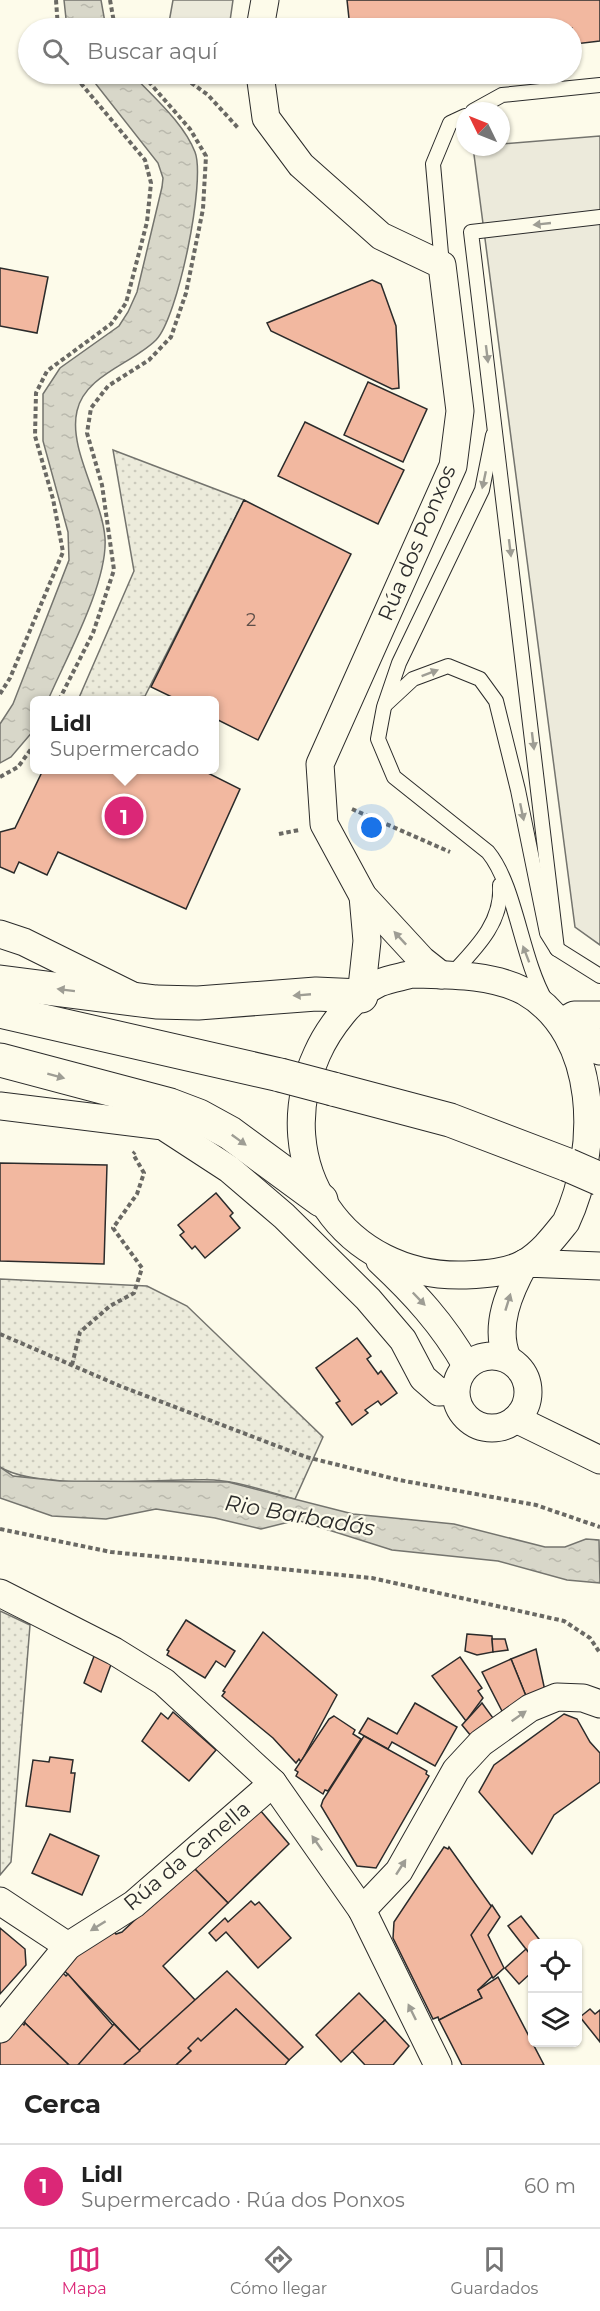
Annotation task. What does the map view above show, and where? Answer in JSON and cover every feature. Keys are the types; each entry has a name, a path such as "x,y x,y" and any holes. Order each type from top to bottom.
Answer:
{"main road":[{"path":"0,982 137,999 198,1003 316,994 361,996"},
{"path":"0,1011 280,1075 450,1120 600,1179"},
{"path":"0,1060 166,1116 199,1116 230,1134 321,1200"}],"street":[{"path":"262,18 265,0"},
{"path":"261,84 266,118 301,165 381,236 442,265"},
{"name":"Rúa dos Ponxos","path":"442,265 460,411 453,465 320,764 324,824 363,897 422,960 446,975"},
{"name":"Rúa dos Ponxos","path":"361,996 367,941 363,897"},
{"path":"0,934 54,956 137,999"},
{"path":"362,1244 403,1266 444,1276 491,1274 525,1263 547,1246 573,1212 595,1171 599,1140 596,1075 578,1025 526,992 502,982 446,975 411,974 378,984 361,996 324,1039 312,1065 303,1101 302,1144 307,1173 321,1200 341,1226 429,1308 451,1338 466,1365"},
{"path":"0,1106 166,1116 284,1216 368,1299 403,1340 423,1378 440,1392 455,1391"},
{"path":"525,1263 600,1266"},
{"path":"507,1359 501,1344 506,1305 525,1263"},
{"path":"493,1355 507,1359 518,1367 526,1379 528,1393 525,1407 516,1419 497,1428 476,1425 465,1417 457,1405 455,1391 458,1377 466,1365 479,1358 493,1355"},
{"path":"516,1419 600,1460"},
{"path":"0,1593 114,1651 164,1682 273,1783 362,1910 438,2065"},
{"path":"362,1910 399,1871 456,1770 481,1743 530,1708 557,1697 583,1698 600,1704"},
{"name":"Rúa da Canella","path":"0,2029 68,1946 134,1904 273,1783"},
{"path":"0,1901 68,1946"}],"lane":[{"path":"489,102 502,95 600,85"},
{"path":"442,265 433,164 450,123 456,120"},
{"path":"557,949 496,422 471,231 600,217"},
{"path":"496,422 482,490 399,663 384,707 378,739 394,777 488,852 499,865 523,945 578,1025"},
{"path":"384,707 413,679 448,666 480,679 496,701 518,790 547,933 557,949 600,976"},
{"path":"446,975 494,922 500,906 499,865"}],"path":[{"path":"56,0 57,18"},
{"path":"110,0 113,18"},
{"path":"0,694 10,678 63,552 54,499 34,436 36,393 47,371 111,324 126,303 147,222 151,183 145,160 82,84"},
{"path":"62,696 93,633 114,570 102,485 87,433 91,408 108,386 149,360 171,337 186,293 203,209 206,156 190,129 151,84"},
{"path":"192,84 208,95 240,131"},
{"path":"0,777 18,766 30,750"},
{"path":"279,834 324,824 351,808 455,854 465,834"},
{"path":"72,1365 80,1332 110,1306 134,1293 142,1268 113,1228 137,1194 144,1173 133,1154 166,1116"},
{"path":"0,1334 120,1386 306,1457 399,1480 536,1505 600,1527"},
{"path":"0,1529 111,1552 372,1578 564,1622 590,1638 600,1653"}],"shaded area":[{"path":"173,0 233,0 230,18 170,18"},
{"path":"600,136 600,945 575,927 474,156 510,156 510,143"},
{"path":"113,450 244,500 145,696 80,696 134,571"},
{"path":"0,1279 147,1286 187,1306 323,1437 295,1499 224,1481 72,1482 19,1475 0,1467"},
{"path":"0,1611 30,1625 11,1862 0,1875"}],"water":[{"path":"64,0 101,0 104,18 66,18"},
{"path":"96,84 142,84 167,110 183,130 195,152 197,190 181,278 164,327 156,340 89,388 77,411 75,426 77,441 103,523 104,556 100,576 84,620 50,696 30,696 30,735 11,757 0,763 0,724 13,704 69,560 68,532 43,441 43,394 60,368 119,326 128,312 137,292 162,187 163,178 158,163"},
{"name":"Rio Barbadás","path":"0,1467 13,1476 60,1481 228,1482 353,1514 454,1524 545,1547 565,1547 586,1539 599,1540 600,1583 567,1580 498,1561 392,1550 297,1520 261,1529 215,1518 156,1509 106,1519 52,1516 0,1498"}],"building":[{"path":"347,0 600,0 600,41 582,43 582,18 349,18"},
{"path":"0,268 48,277 37,333 0,326"},
{"path":"372,280 381,284 396,326 399,388 392,389 271,331 267,323"},
{"path":"368,382 427,409 403,462 344,435"},
{"path":"305,422 404,470 378,524 278,476"},
{"path":"244,500 351,554 258,740 219,720 219,696 170,696 151,687"},
{"path":"41,774 210,774 240,789 186,909 58,852 47,875 19,862 14,873 0,867 0,832 15,828"},
{"path":"0,1163 107,1165 104,1264 0,1261"},
{"path":"216,1193 233,1213 230,1216 240,1228 205,1258 195,1246 192,1249 180,1235 184,1232 178,1225"},
{"path":"357,1338 371,1356 367,1359 378,1374 381,1371 397,1393 381,1405 378,1401 365,1410 368,1413 352,1425 336,1403 340,1401 316,1368"},
{"path":"186,1620 235,1651 225,1667 216,1661 205,1678 167,1655 169,1651 167,1650"},
{"path":"263,1632 337,1695 301,1762 299,1759 296,1763 273,1738 222,1696 225,1692 223,1691"},
{"path":"467,1634 492,1636 493,1652 477,1655 465,1651"},
{"path":"492,1639 505,1639 508,1650 493,1652"},
{"path":"536,1649 545,1691 528,1701 511,1659"},
{"path":"96,1651 113,1659 101,1692 84,1683"},
{"path":"460,1657 482,1688 478,1691 483,1698 466,1721 432,1676"},
{"path":"511,1659 528,1701 504,1715 482,1672"},
{"path":"415,1703 457,1727 435,1766 392,1742 388,1749 359,1733 368,1718 397,1734"},
{"path":"482,1703 493,1718 471,1736 462,1725"},
{"path":"173,1712 216,1750 189,1781 142,1741 161,1713 168,1719"},
{"path":"564,1714 577,1719 590,1742 600,1753 600,1782 554,1815 532,1854 479,1792 494,1765"},
{"path":"334,1716 355,1730 353,1734 361,1739 328,1791 325,1790 323,1794 296,1776 298,1772 295,1770 329,1719"},
{"path":"364,1736 427,1771 426,1774 429,1776 376,1868 357,1866 321,1806"},
{"path":"50,1757 73,1760 71,1773 75,1773 70,1812 26,1806 33,1760 49,1762"},
{"path":"260,1810 289,1844 228,1903 192,1866"},
{"path":"50,1834 99,1856 82,1895 32,1873"},
{"path":"444,1847 448,1849 449,1847 494,1910 477,1935 496,1973 478,1990 482,1998 439,2020 438,2017 433,2019 393,1938 394,1922"},
{"path":"192,1866 228,1903 163,1966 196,2001 140,2051 60,1966 112,1929 116,1934 122,1932"},
{"path":"251,1901 255,1905 259,1902 291,1938 258,1968 226,1932 216,1941 209,1933 225,1918 228,1922"},
{"path":"492,1905 500,1917 488,1935 504,1968 493,1978 471,1935"},
{"path":"521,1916 539,1939 528,1939 528,1952 508,1926"},
{"path":"0,1928 25,1949 26,1965 0,1994"},
{"path":"526,1949 528,1976 519,1984 505,1968"},
{"path":"227,1971 303,2047 289,2060 236,2009 176,2065 123,2065"},
{"path":"63,1973 66,1976 68,1974 116,2029 84,2065 69,2065 25,2023 24,2018"},
{"path":"498,1977 528,2034 528,2047 535,2047 544,2065 462,2065 439,2020 482,1998 478,1990"},
{"path":"359,1993 385,2020 341,2062 316,2035"},
{"path":"236,2009 289,2060 285,2065 176,2065 191,2051 188,2048 198,2038 201,2041"},
{"path":"590,2009 595,2014 600,2010 600,2042 582,2020 582,2015"},
{"path":"385,2020 409,2046 393,2065 365,2065 352,2051"},
{"path":"20,2021 24,2025 25,2023 69,2065 0,2065 0,2043"},
{"path":"114,2024 140,2051 123,2065 78,2065"}],"place":[{"name":"Lidl","path":"124,816"}]}
